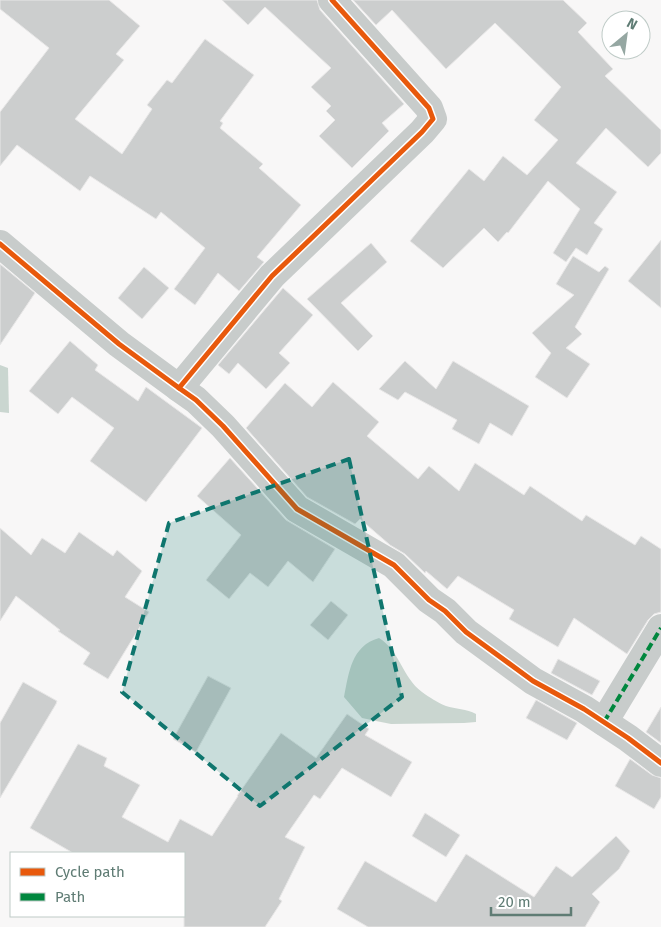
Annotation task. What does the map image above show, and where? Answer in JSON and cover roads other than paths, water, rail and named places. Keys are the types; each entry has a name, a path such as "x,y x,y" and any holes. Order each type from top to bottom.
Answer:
{"street":[{"path":"178,388 272,276 422,132 433,119 430,108 332,0"},
{"path":"0,244 119,344 196,400 223,426 296,509 394,565 429,600 445,611 466,632 533,681 584,709 661,763"},
{"path":"604,722 661,628"}]}
